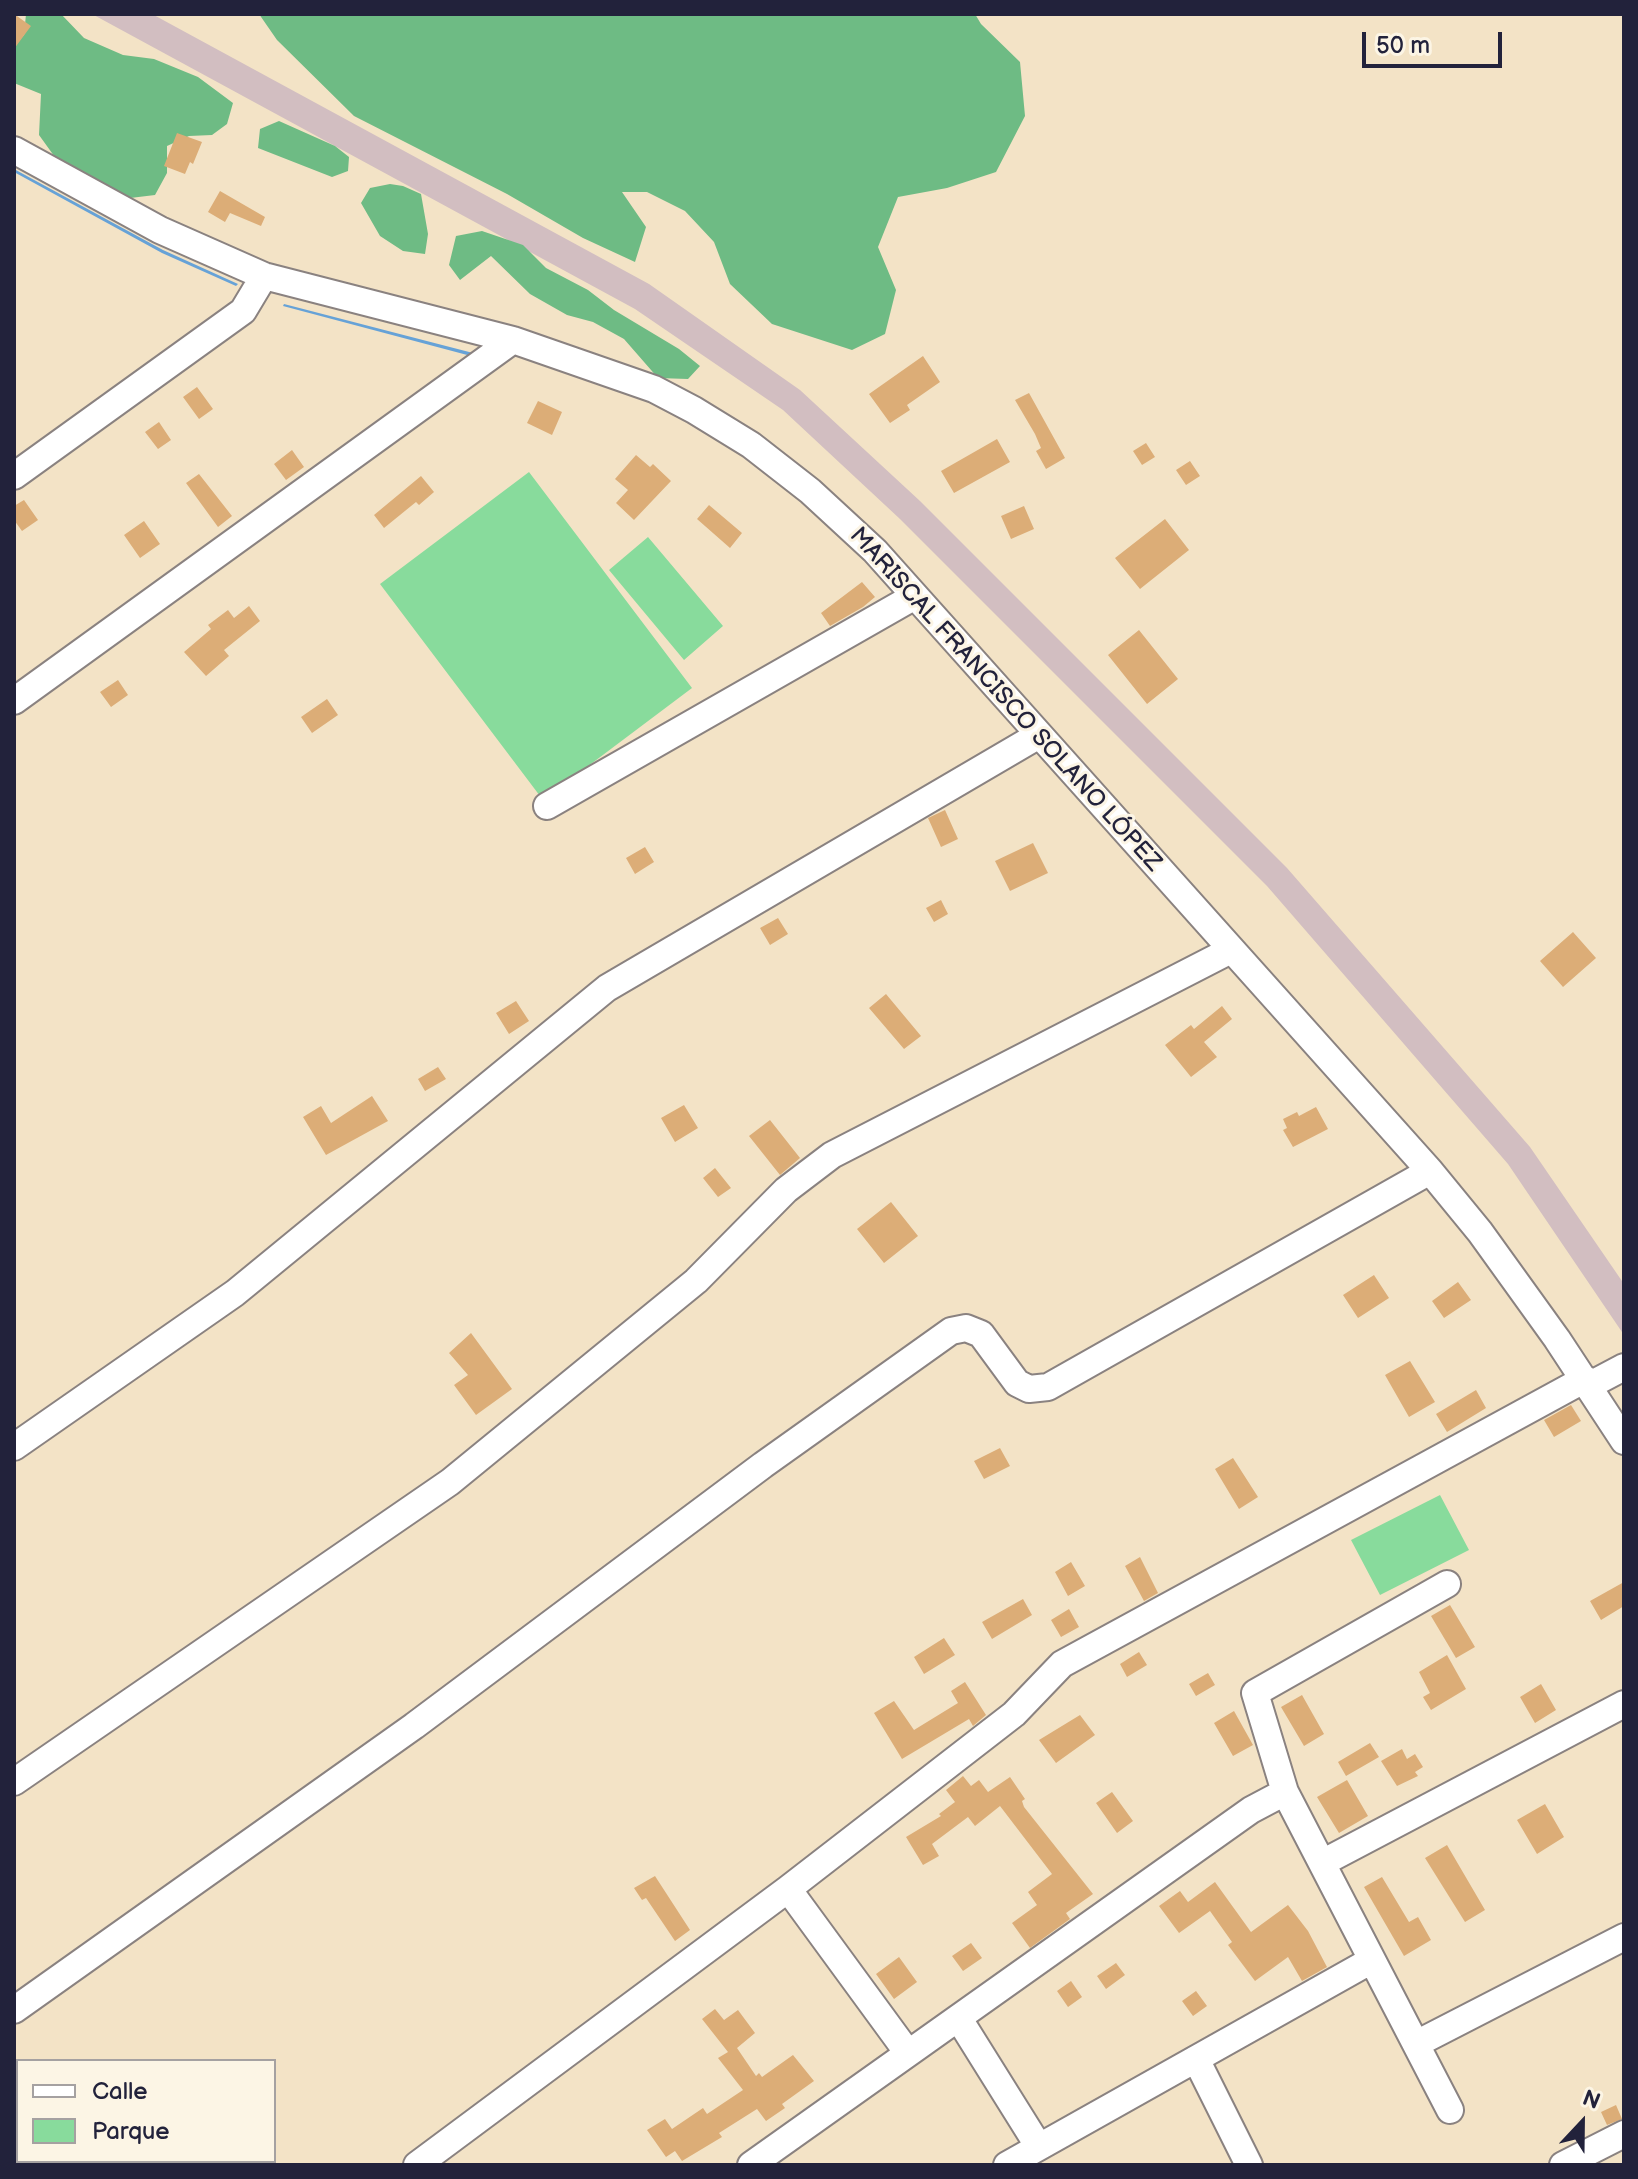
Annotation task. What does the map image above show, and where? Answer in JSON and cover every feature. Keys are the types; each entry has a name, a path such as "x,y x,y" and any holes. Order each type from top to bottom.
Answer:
{"street":[{"name":"MARISCAL FRANCISCO SOLANO LÓPEZ","path":"14,150 160,230 264,276 513,340 654,389 751,445 810,491 864,541 915,596 1430,1171 1480,1232 1587,1382 1624,1441"},
{"path":"14,476 243,311 264,276"},
{"path":"14,701 513,340"},
{"path":"547,806 915,596"},
{"path":"14,1447 235,1293 607,988 1039,735"},
{"path":"14,1782 450,1482 696,1281 786,1190 832,1155 1231,950"},
{"path":"14,2010 414,1726 763,1465 951,1331 966,1328 981,1334 1017,1383 1029,1389 1042,1389 1430,1171"},
{"path":"417,2165 788,1889 1014,1714 1062,1664 1587,1382 1624,1367"},
{"path":"1447,1584 1255,1693 1285,1792 1450,2110"},
{"path":"1322,1863 1624,1704"},
{"path":"751,2165 1251,1810 1285,1792"},
{"path":"788,1889 908,2053"},
{"path":"1416,2044 1624,1937"},
{"path":"1007,2165 1372,1960"},
{"path":"959,2019 1039,2147"},
{"path":"1196,2059 1249,2165"},
{"path":"1563,2165 1624,2134"}],"shaded area":[{"path":"92,14 152,14 649,284 800,390 920,501 1287,868 1530,1147 1624,1284 1624,1335 1508,1164 1267,886 900,519 783,410 635,309"}],"green space":[{"path":"26,14 61,14 84,38 123,55 154,59 198,77 233,103 227,124 212,135 189,136 167,146 167,173 155,195 122,199 57,160 39,135 41,94 14,83 14,46 24,35"},
{"path":"259,14 975,14 981,24 1020,62 1025,116 996,172 947,188 898,197 878,247 896,290 885,334 852,350 772,324 730,284 714,242 685,211 647,192 622,192 646,227 635,262 583,238 507,194 354,116 277,40"},
{"path":"279,121 335,146 349,157 348,171 332,177 258,148 260,129"},
{"path":"390,184 421,194 428,234 425,254 403,251 380,236 361,203 370,188"},
{"path":"482,231 523,245 546,268 588,290 700,366 688,379 658,378 624,339 593,322 567,315 530,294 491,256 460,280 449,265 456,236"},
{"path":"529,472 692,688 543,800 380,584"},
{"path":"648,537 723,626 684,660 609,570"},
{"path":"1440,1495 1469,1550 1380,1595 1351,1540"}],"water":[{"path":"14,169 163,250 238,284 236,286 162,253 14,172"},
{"path":"284,304 473,353 471,356"}],"building":[{"path":"14,14 31,26 14,49"},
{"path":"177,133 202,142 185,174 164,166"},
{"path":"220,191 265,217 261,226 230,213 225,222 208,212"},
{"path":"923,356 940,382 907,405 910,410 890,423 869,394"},
{"path":"197,387 213,409 199,419 183,397"},
{"path":"1029,393 1065,458 1046,469 1036,451 1041,448 1035,434 1015,400"},
{"path":"538,401 562,412 552,435 527,423"},
{"path":"159,422 171,440 158,449 145,432"},
{"path":"997,439 1010,462 954,493 941,471"},
{"path":"1146,443 1155,457 1142,465 1133,451"},
{"path":"292,450 304,467 286,480 274,464"},
{"path":"636,455 650,467 653,464 671,481 634,520 616,503 628,490 615,479"},
{"path":"1190,461 1200,476 1186,485 1176,470"},
{"path":"199,474 232,516 218,527 186,483"},
{"path":"421,476 434,492 419,505 416,502 384,528 374,515"},
{"path":"24,500 38,520 22,531 14,520 14,506"},
{"path":"709,505 742,533 730,548 697,519"},
{"path":"1024,506 1034,529 1011,539 1001,516"},
{"path":"1165,519 1189,550 1140,589 1115,558"},
{"path":"144,521 160,544 140,558 124,535"},
{"path":"862,582 875,597 830,626 821,613"},
{"path":"249,606 260,621 224,650 229,656 206,676 184,652 211,629 208,625 228,610 234,618"},
{"path":"1139,630 1178,679 1147,704 1108,655"},
{"path":"118,680 128,695 111,707 100,692"},
{"path":"327,699 338,715 312,733 301,717"},
{"path":"945,810 958,839 941,847 928,818"},
{"path":"1033,843 1048,873 1010,891 995,861"},
{"path":"645,847 654,862 635,874 626,858"},
{"path":"941,900 948,914 934,922 926,908"},
{"path":"778,918 788,934 770,945 760,928"},
{"path":"1573,932 1596,958 1563,987 1540,961"},
{"path":"886,994 921,1036 904,1049 869,1008"},
{"path":"516,1001 529,1021 509,1034 496,1013"},
{"path":"1222,1006 1232,1019 1204,1042 1217,1057 1191,1077 1165,1045 1191,1025 1194,1029"},
{"path":"438,1067 446,1079 425,1091 418,1079"},
{"path":"372,1096 388,1121 326,1155 303,1117 321,1106 331,1123"},
{"path":"684,1105 698,1128 675,1142 661,1118"},
{"path":"1316,1107 1328,1129 1293,1147 1283,1130 1287,1128 1283,1119 1297,1112 1299,1116"},
{"path":"770,1120 800,1158 780,1175 749,1136"},
{"path":"715,1168 731,1188 718,1197 703,1178"},
{"path":"891,1202 918,1236 884,1263 857,1229"},
{"path":"1374,1275 1389,1298 1358,1318 1343,1295"},
{"path":"1458,1282 1471,1300 1444,1318 1432,1301"},
{"path":"471,1333 512,1389 476,1415 454,1385 468,1375 449,1353"},
{"path":"1410,1361 1435,1402 1409,1417 1385,1375"},
{"path":"1476,1390 1486,1408 1447,1432 1436,1414"},
{"path":"1571,1405 1581,1421 1554,1437 1544,1420"},
{"path":"1000,1448 1010,1466 984,1479 974,1461"},
{"path":"1233,1458 1258,1497 1239,1509 1215,1469"},
{"path":"1140,1557 1158,1593 1144,1601 1125,1566"},
{"path":"1071,1562 1085,1586 1068,1596 1055,1572"},
{"path":"1624,1582 1624,1606 1601,1620 1590,1601"},
{"path":"1023,1599 1032,1615 992,1639 982,1622"},
{"path":"1450,1605 1475,1647 1456,1658 1431,1616"},
{"path":"1069,1609 1079,1627 1061,1637 1051,1620"},
{"path":"944,1638 955,1655 924,1674 914,1657"},
{"path":"1139,1652 1147,1665 1127,1677 1120,1664"},
{"path":"1447,1655 1466,1689 1431,1710 1423,1697 1430,1693 1419,1672"},
{"path":"1208,1673 1215,1685 1196,1696 1189,1684"},
{"path":"965,1682 986,1715 973,1726 969,1719 902,1759 874,1713 894,1701 914,1730 958,1703 951,1691"},
{"path":"1541,1684 1556,1710 1535,1723 1520,1697"},
{"path":"1302,1695 1324,1734 1304,1746 1281,1707"},
{"path":"1234,1711 1253,1745 1233,1756 1214,1723"},
{"path":"1080,1715 1095,1735 1056,1763 1039,1740"},
{"path":"1370,1743 1379,1757 1346,1776 1338,1762"},
{"path":"1402,1749 1407,1759 1415,1754 1423,1767 1415,1772 1418,1776 1397,1786 1381,1761"},
{"path":"963,1776 971,1786 979,1780 988,1792 1010,1777 1025,1799 1022,1801 1024,1807 1093,1894 1066,1913 1070,1919 1030,1948 1012,1923 1037,1905 1028,1892 1052,1874 1000,1806 975,1826 968,1817 932,1844 939,1856 923,1865 906,1837 941,1816 939,1814 955,1802 946,1790"},
{"path":"1347,1780 1368,1816 1339,1833 1317,1797"},
{"path":"1112,1792 1133,1821 1117,1833 1096,1803"},
{"path":"1545,1804 1564,1837 1537,1854 1517,1820"},
{"path":"1447,1845 1485,1910 1465,1922 1425,1858"},
{"path":"655,1876 690,1930 675,1941 646,1898 642,1900 634,1888"},
{"path":"1382,1877 1409,1922 1418,1917 1431,1940 1404,1956 1364,1887"},
{"path":"1215,1882 1251,1932 1288,1905 1308,1931 1327,1967 1302,1981 1288,1957 1255,1981 1228,1945 1232,1942 1210,1911 1179,1933 1159,1906 1180,1891 1188,1902"},
{"path":"971,1943 982,1958 963,1971 952,1956"},
{"path":"899,1957 917,1982 894,1999 876,1974"},
{"path":"1116,1963 1125,1975 1106,1989 1097,1976"},
{"path":"1071,1981 1082,1997 1068,2007 1057,1991"},
{"path":"1196,1991 1207,2006 1193,2016 1182,2001"},
{"path":"715,2009 724,2020 738,2010 755,2033 737,2048 756,2076 759,2073 762,2077 793,2055 814,2081 782,2104 785,2108 766,2121 757,2109 719,2133 722,2137 682,2161 675,2151 666,2157 647,2130 665,2119 672,2129 703,2108 707,2114 743,2090 718,2058 728,2052 702,2019"},
{"path":"1616,2105 1622,2119 1607,2125 1601,2112"}]}
